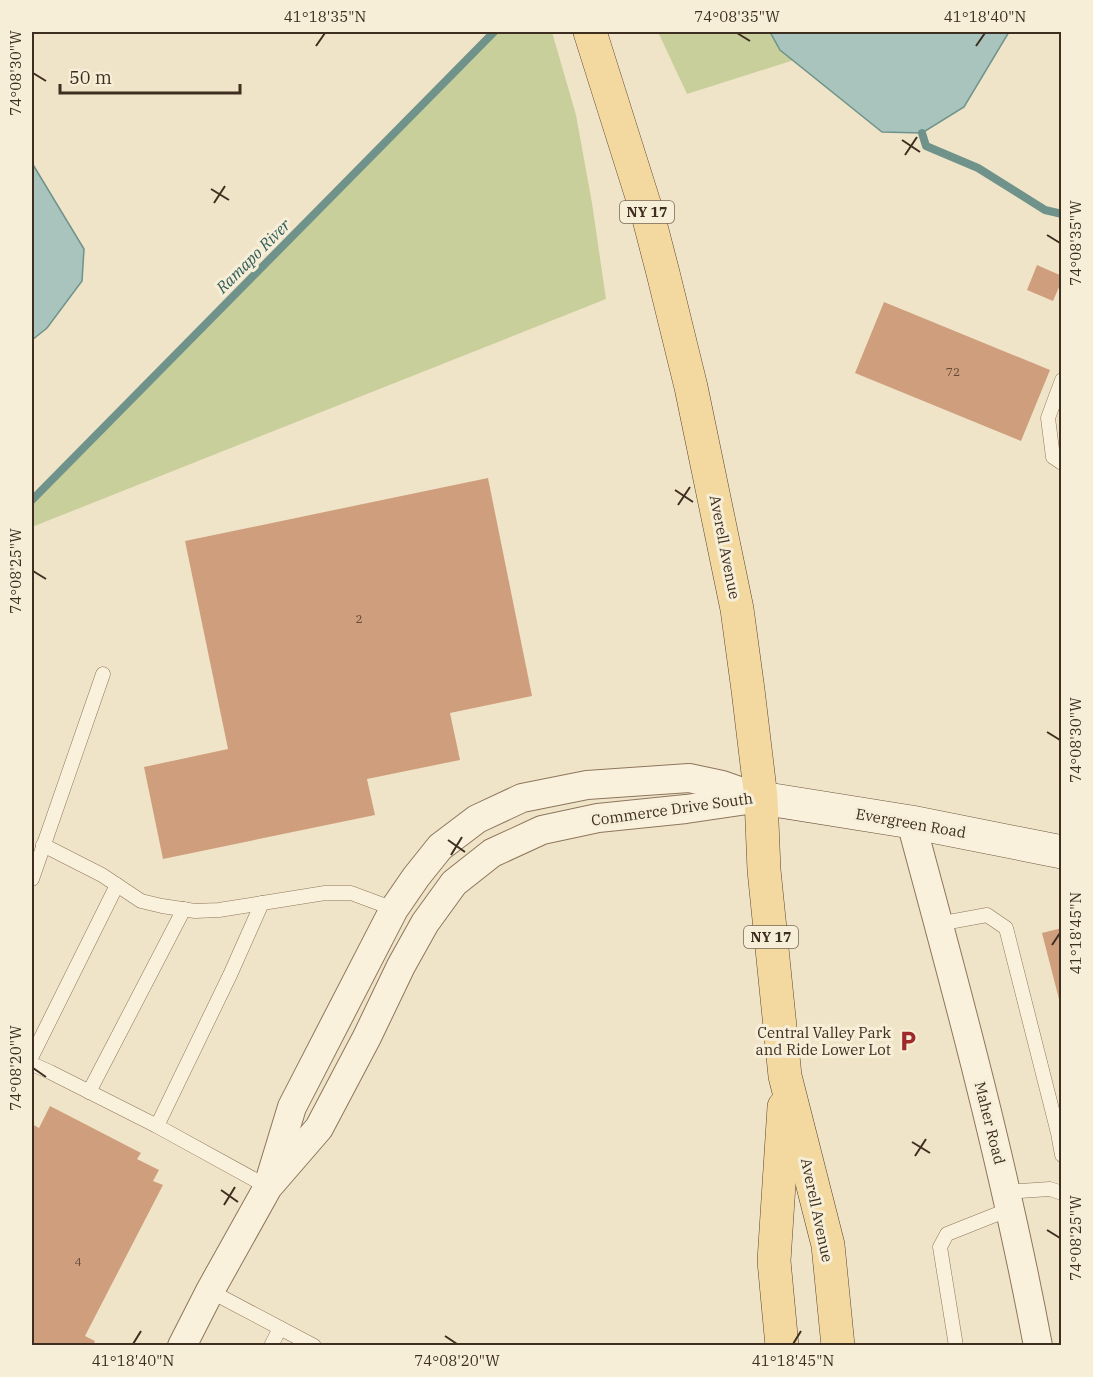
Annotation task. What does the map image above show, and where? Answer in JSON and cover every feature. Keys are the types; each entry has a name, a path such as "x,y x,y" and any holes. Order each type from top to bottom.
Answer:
{"main road":[{"name":"Averell Avenue","path":"591,36 649,219 691,387 737,609 761,798 764,870 785,1076 828,1245 838,1346"},
{"name":"Averell Avenue","path":"782,1346 774,1261 785,1076"}],"street":[{"name":"Commerce Drive South","path":"268,1187 292,1107 394,909 441,847 477,819 522,798 587,784 689,778 722,785 761,798"},
{"name":"Evergreen Road","path":"761,798 911,822 1062,852"},
{"name":"Commerce Drive South","path":"182,1346 268,1187 319,1128 401,966 425,923 454,883 492,853 542,830 598,818 761,798"},
{"name":"Maher Road","path":"911,822 1008,1200 1038,1346"}],"lane":[{"path":"1062,380 1048,418 1053,458 1062,463"},
{"path":"32,879 103,674"},
{"path":"43,845 102,875 141,901 184,909 219,910 325,893 351,893 394,909"},
{"path":"32,1056 117,885"},
{"path":"157,1126 262,903"},
{"path":"89,1092 184,909"},
{"path":"935,913 987,915 1006,928 1062,1155"},
{"path":"32,1064 157,1126 268,1187"},
{"path":"956,1346 940,1247 947,1234 1008,1200 1050,1189 1062,1193"},
{"path":"210,1291 314,1346"},
{"path":"271,1346 280,1328"}],"green space":[{"path":"494,32 552,32 576,115 606,299 32,527 32,500"},
{"path":"658,32 882,32 687,94"}],"water":[{"path":"770,32 1009,32 964,107 922,133 882,132 780,50"},
{"path":"32,163 84,249 82,281 47,328 32,340"}],"building":[{"path":"1037,265 1062,276 1053,301 1027,290"},
{"path":"884,302 1050,370 1021,441 855,373"},
{"path":"488,478 532,696 450,713 460,760 367,779 375,815 163,859 144,767 228,749 185,541"},
{"path":"1062,928 1062,1007 1061,1007 1042,933"},
{"path":"50,1106 141,1153 137,1159 159,1170 153,1181 163,1185 85,1336 95,1341 93,1346 32,1346 32,1124 39,1128"}],"waterway":[{"name":"Ramapo River","path":"32,500 494,32"},
{"path":"922,133 926,146 978,168 1045,210 1062,214"}],"place":[{"name":"Central Valley Park and Ride Lower Lot","path":"908,1041"}]}
